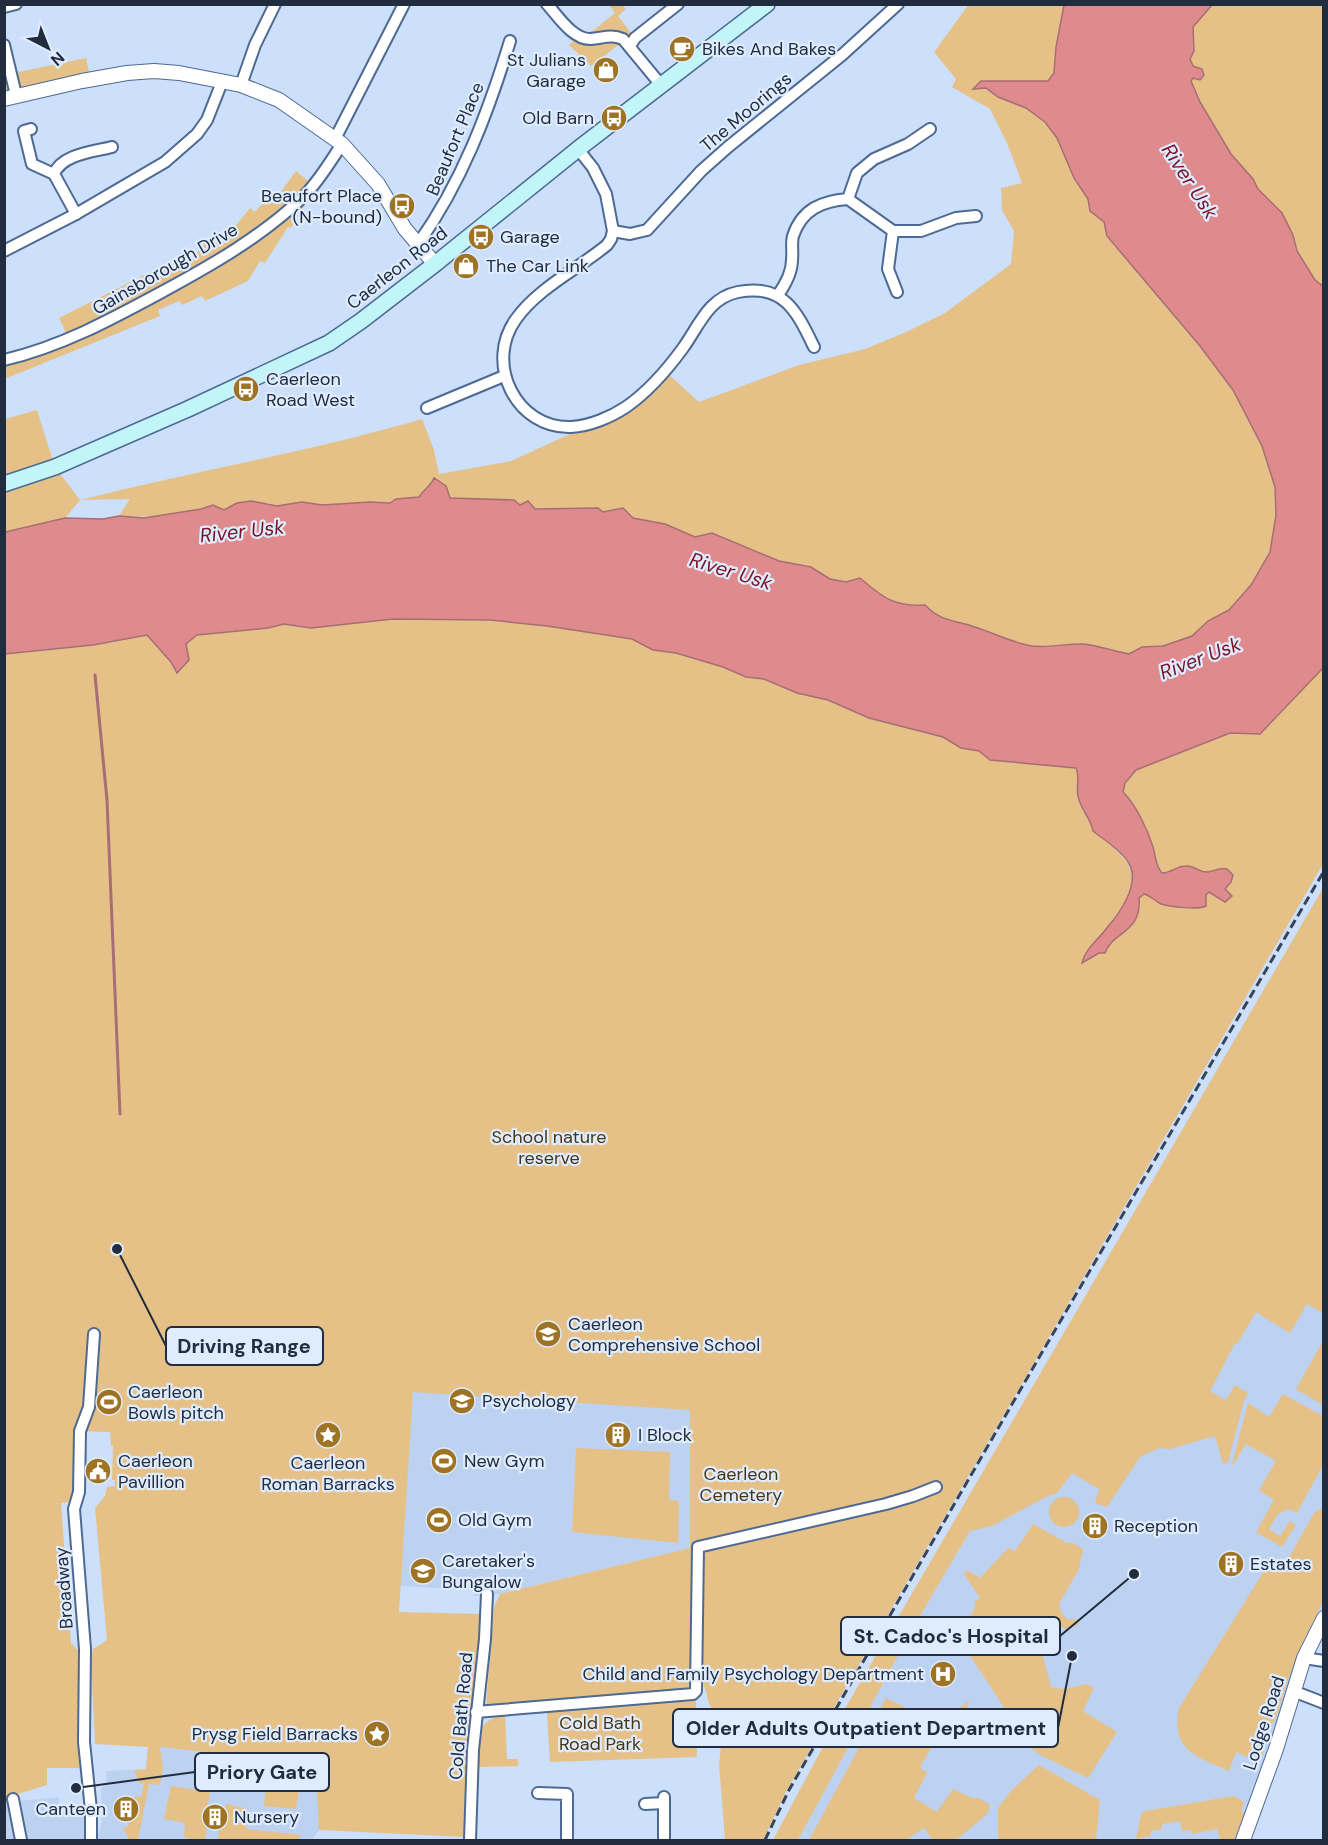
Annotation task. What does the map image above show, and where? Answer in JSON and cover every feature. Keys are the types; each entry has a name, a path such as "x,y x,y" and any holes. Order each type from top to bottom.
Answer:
{"main road":[{"name":"Caerleon Road","path":"4,484 55,467 197,405 329,343 435,264 578,149 767,4"}],"street":[{"path":"4,7 16,4"},
{"path":"241,86 255,45 275,4"},
{"name":"Gainsborough Drive","path":"4,360 51,346 95,328 199,272 253,237 305,195 320,178 404,4"},
{"path":"547,4 581,38 615,35 623,39 661,85"},
{"name":"The Moorings","path":"613,231 630,234 647,230 714,159 842,55 898,4"},
{"path":"630,46 635,38 670,7"},
{"name":"Beaufort Place","path":"418,244 438,216 455,185 489,108 510,41"},
{"path":"4,45 10,97 127,73 154,71 179,73 241,86 279,100 338,142 378,184 405,229 435,264"},
{"path":"4,250 76,214 165,162 197,134 207,120 222,82"},
{"path":"31,129 24,131 32,164 54,174 76,214"},
{"path":"848,199 857,173 874,159 908,144 930,129"},
{"path":"54,174 65,160 112,147"},
{"path":"578,149 601,181 606,194 613,231 607,245 539,296 515,320 503,350 504,376 510,391 521,406 545,422 570,427 594,423 626,407 665,371 706,311 726,296 750,291 778,295 796,313 814,347"},
{"path":"778,295 785,285 792,263 793,237 803,216 818,205 830,200 848,199 893,231 921,231 956,218 976,216"},
{"path":"893,231 889,253 890,274 897,292"},
{"path":"876,276 890,274"},
{"path":"427,408 504,376"},
{"name":"Broadway","path":"91,1840 91,1810 84,1742 85,1649 74,1509 79,1490 80,1431 89,1404 94,1334"},
{"path":"476,1712 693,1694 696,1691 698,1547 886,1504 936,1487"},
{"name":"Cold Bath Road","path":"470,1840 476,1712 485,1639 487,1594"},
{"name":"Lodge Road","path":"1243,1840 1276,1749 1304,1658 1323,1618"},
{"path":"1304,1658 1323,1661"},
{"path":"1293,1691 1323,1703"},
{"path":"538,1793 567,1794 567,1840"},
{"path":"13,1799 21,1840"},
{"path":"645,1804 664,1800 664,1840"}],"shaded area":[{"path":"1323,1233 1323,1618 1243,1840 798,1840 913,1627 970,1531"},
{"path":"414,1301 690,1410 690,1548 500,1594 474,1596 474,1590 400,1586 412,1392"},
{"path":"318,1652 319,1830 312,1840 97,1840 102,1821 101,1788 107,1785 106,1771 146,1769 148,1746"},
{"path":"19,1796 20,1801 59,1797 58,1807 91,1810 90,1840 5,1840 4,1800"}],"green space":[{"path":"969,4 1064,5 1056,47 1054,73 1048,81 981,81 974,89 986,88 998,97 1026,108 1045,122 1057,138 1074,178 1088,199 1090,211 1105,221 1107,236 1200,346 1233,390 1262,446 1275,487 1276,515 1270,552 1251,585 1229,610 1208,621 1192,636 1163,646 1142,647 1129,654 1084,644 1033,646 1018,643 943,618 925,605 905,604 889,599 860,578 846,582 830,579 811,567 779,561 712,533 695,537 665,524 633,518 623,508 603,512 598,508 554,510 530,508 514,500 450,498 435,478 419,497 396,499 390,503 322,505 302,502 277,506 268,503 237,503 224,510 213,505 167,515 130,517 119,516 130,499 80,500 337,442 422,419 434,450 439,474 511,461 626,407 665,371 699,402 799,365 865,349 945,313 1011,264 1014,231 1002,210 1001,188 1022,183 1007,143 990,109 952,87 956,79 934,52"},
{"path":"609,5 622,5 626,9 618,16 635,38 630,46 617,46 591,66 569,45 579,36 594,30 615,13"},
{"path":"1165,5 1323,5 1323,329 1151,29"},
{"path":"86,58 91,80 5,99 4,75"},
{"path":"296,171 313,185 305,195 305,205 265,263 260,261 248,281 205,301 202,296 182,305 179,301 158,310 160,316 7,378 4,360 69,339 59,318 172,261 188,263 205,243 211,247 228,226 233,229 250,208 255,212 273,191 278,196"},
{"path":"37,410 55,467 80,500 65,518 5,532 5,419"},
{"path":"393,619 490,620 632,639 653,650 676,653 723,667 746,677 764,679 797,693 828,700 869,718 943,737 961,748 979,750 990,760 1076,768 1079,774 1077,787 1083,811 1092,823 1093,831 1122,856 1131,873 1128,896 1109,927 1106,938 1140,881 1096,785 1323,630 1323,864 835,1706 787,1790 763,1840 725,1840 719,1764 723,1729 709,1704 701,1674 690,1687 682,1692 486,1706 494,1607 500,1594 690,1548 690,1410 413,1392 399,1612 482,1614 465,1837 319,1830 317,1791 299,1790 296,1809 264,1806 266,1785 250,1783 253,1757 160,1747 163,1768 160,1785 149,1784 138,1840 129,1840 123,1827 128,1827 135,1796 141,1797 144,1784 139,1783 134,1770 146,1769 148,1747 95,1744 91,1662 93,1649 107,1640 95,1508 105,1496 107,1487 115,1486 115,1480 112,1480 113,1446 111,1446 110,1432 74,1431 76,1501 61,1503 71,1643 80,1655 79,1768 47,1768 47,1785 5,1798 5,654 93,645 147,635 171,662 197,635 268,628 284,624 311,628"},
{"path":"1323,888 1324,950 1321,951 1324,954 1323,1313 1307,1304 1290,1333 1256,1312 1237,1344 1235,1343 1210,1391 1226,1400 1235,1385 1248,1393 1228,1462 1223,1464 1215,1436 1170,1449 1159,1448 1140,1457 1107,1507 1095,1503 1099,1489 1072,1473 1057,1493 992,1526 970,1531 913,1628 798,1840 773,1840 826,1741"},
{"path":"1323,1341 1323,1405 1296,1389"},
{"path":"1283,1394 1323,1416 1323,1465 1297,1513 1289,1509 1278,1514 1269,1529 1280,1536 1290,1521 1296,1525 1282,1547 1256,1532 1274,1500 1259,1490 1276,1461 1246,1444 1232,1464 1248,1403 1269,1417"},
{"path":"576,1448 670,1452 669,1500 679,1501 678,1543 572,1532"},
{"path":"1064,1497 1075,1501 1079,1512 1075,1523 1064,1527 1053,1523 1049,1512 1053,1501"},
{"path":"1320,1509 1324,1510 1323,1602 1300,1648 1278,1712 1264,1743 1263,1755 1252,1750 1249,1758 1236,1752 1229,1771 1197,1756 1182,1743 1177,1722 1179,1708 1264,1571 1283,1562 1291,1554 1314,1513"},
{"path":"1033,1524 1083,1549 1079,1569 1059,1604 1061,1612 1067,1619 1078,1620 1078,1625 1064,1629 1059,1624 1052,1626 1050,1634 1041,1638 1040,1645 1051,1687 1065,1689 1087,1684 1094,1688 1083,1711 1117,1732 1088,1778 1044,1757 1029,1747 1012,1726 1013,1721 965,1648 980,1638 969,1616 974,1611 975,1601 980,1598 964,1574 967,1570 980,1578 1008,1548 1015,1551"},
{"path":"886,1698 945,1727 952,1714 969,1701 954,1732 951,1730 943,1744 936,1740 920,1767 927,1773 914,1798 937,1812 953,1789 972,1798 979,1798 990,1805 988,1813 951,1841 933,1840 924,1828 906,1840 809,1840"},
{"name":"Cold Bath Road Park","path":"696,1701 697,1757 550,1762 547,1714 549,1709"},
{"path":"505,1715 507,1759 518,1759 518,1766 479,1767 479,1740 483,1727 487,1722"},
{"path":"1039,1765 1100,1800 1096,1840 998,1840 998,1808 1011,1791"},
{"path":"171,1786 210,1792 205,1840 184,1837 185,1823 164,1819"},
{"path":"1234,1796 1244,1802 1241,1811 1245,1813 1234,1840 1220,1840 1217,1829 1192,1834 1191,1830 1182,1831 1180,1821 1162,1824 1162,1829 1151,1831 1151,1836 1136,1839 1141,1814 1145,1811"},
{"path":"226,1804 248,1809 246,1829 300,1835 299,1840 218,1840 221,1817 224,1817"}],"water":[{"name":"River Usk","path":"1064,5 1212,5 1193,27 1194,51 1190,59 1193,66 1202,69 1204,75 1200,80 1193,78 1191,81 1200,102 1231,154 1253,179 1258,189 1282,213 1293,235 1297,251 1315,280 1323,286 1323,668 1260,734 1230,733 1136,770 1125,783 1123,792 1137,810 1162,873 1185,866 1205,872 1227,869 1233,875 1225,889 1232,896 1225,902 1209,892 1206,895 1206,906 1178,907 1161,904 1144,894 1139,898 1139,910 1132,925 1114,940 1105,953 1099,953 1082,963 1089,949 1111,923 1127,898 1131,888 1132,870 1117,849 1093,831 1079,801 1076,768 990,760 979,751 961,748 943,737 869,718 828,700 797,693 764,679 746,677 723,667 676,653 653,650 632,639 490,620 393,619 311,628 284,624 268,628 197,635 186,644 189,660 177,673 171,662 147,635 93,645 5,654 5,532 65,518 103,519 119,516 144,518 213,505 224,510 237,503 251,501 277,506 302,502 322,505 390,503 396,499 419,497 434,478 446,486 450,498 514,500 520,505 528,501 535,509 598,508 603,512 623,508 633,518 665,524 695,537 712,533 779,561 811,567 830,579 846,582 860,578 889,599 905,604 925,605 943,618 1025,645 1084,644 1129,654 1142,647 1163,646 1192,636 1208,621 1229,610 1251,585 1270,552 1276,515 1275,487 1262,446 1233,390 1200,346 1107,236 1104,222 1090,211 1088,199 1074,178 1057,138 1045,122 1026,108 998,97 986,88 973,89 981,81 1048,81 1054,73 1056,47"}],"waterway":[{"path":"95,675 107,800 120,1114"}],"railway":[{"path":"765,1840 789,1790 1324,871"}],"place":[{"name":"Bikes And Bakes","path":"682,49"},
{"name":"St Julians Garage","path":"606,70"},
{"name":"Old Barn","path":"614,118"},
{"name":"Beaufort Place (N-bound)","path":"402,206"},
{"name":"Garage","path":"481,237"},
{"name":"The Car Link","path":"466,266"},
{"name":"Caerleon Road West","path":"246,389"},
{"name":"Driving Range","path":"117,1249"},
{"name":"Caerleon Comprehensive School","path":"548,1334"},
{"name":"Psychology","path":"462,1401"},
{"name":"Caerleon Bowls pitch","path":"109,1402"},
{"name":"Caerleon Roman Barracks","path":"328,1435"},
{"name":"I Block","path":"618,1435"},
{"name":"New Gym","path":"444,1461"},
{"name":"Caerleon Pavillion","path":"98,1471"},
{"name":"Old Gym","path":"439,1520"},
{"name":"Reception","path":"1095,1526"},
{"name":"Estates","path":"1231,1564"},
{"name":"Caretaker's Bungalow","path":"423,1571"},
{"name":"St. Cadoc's Hospital","path":"1134,1574"},
{"name":"Older Adults Outpatient Department","path":"1072,1656"},
{"name":"Child and Family Psychology Department","path":"943,1674"},
{"name":"Prysg Field Barracks","path":"377,1734"},
{"name":"Priory Gate","path":"76,1788"},
{"name":"Canteen","path":"126,1809"},
{"name":"Nursery","path":"215,1817"}],"park label":[{"name":"School nature reserve","path":"549,1147"},
{"name":"Caerleon Cemetery","path":"741,1484"}]}
